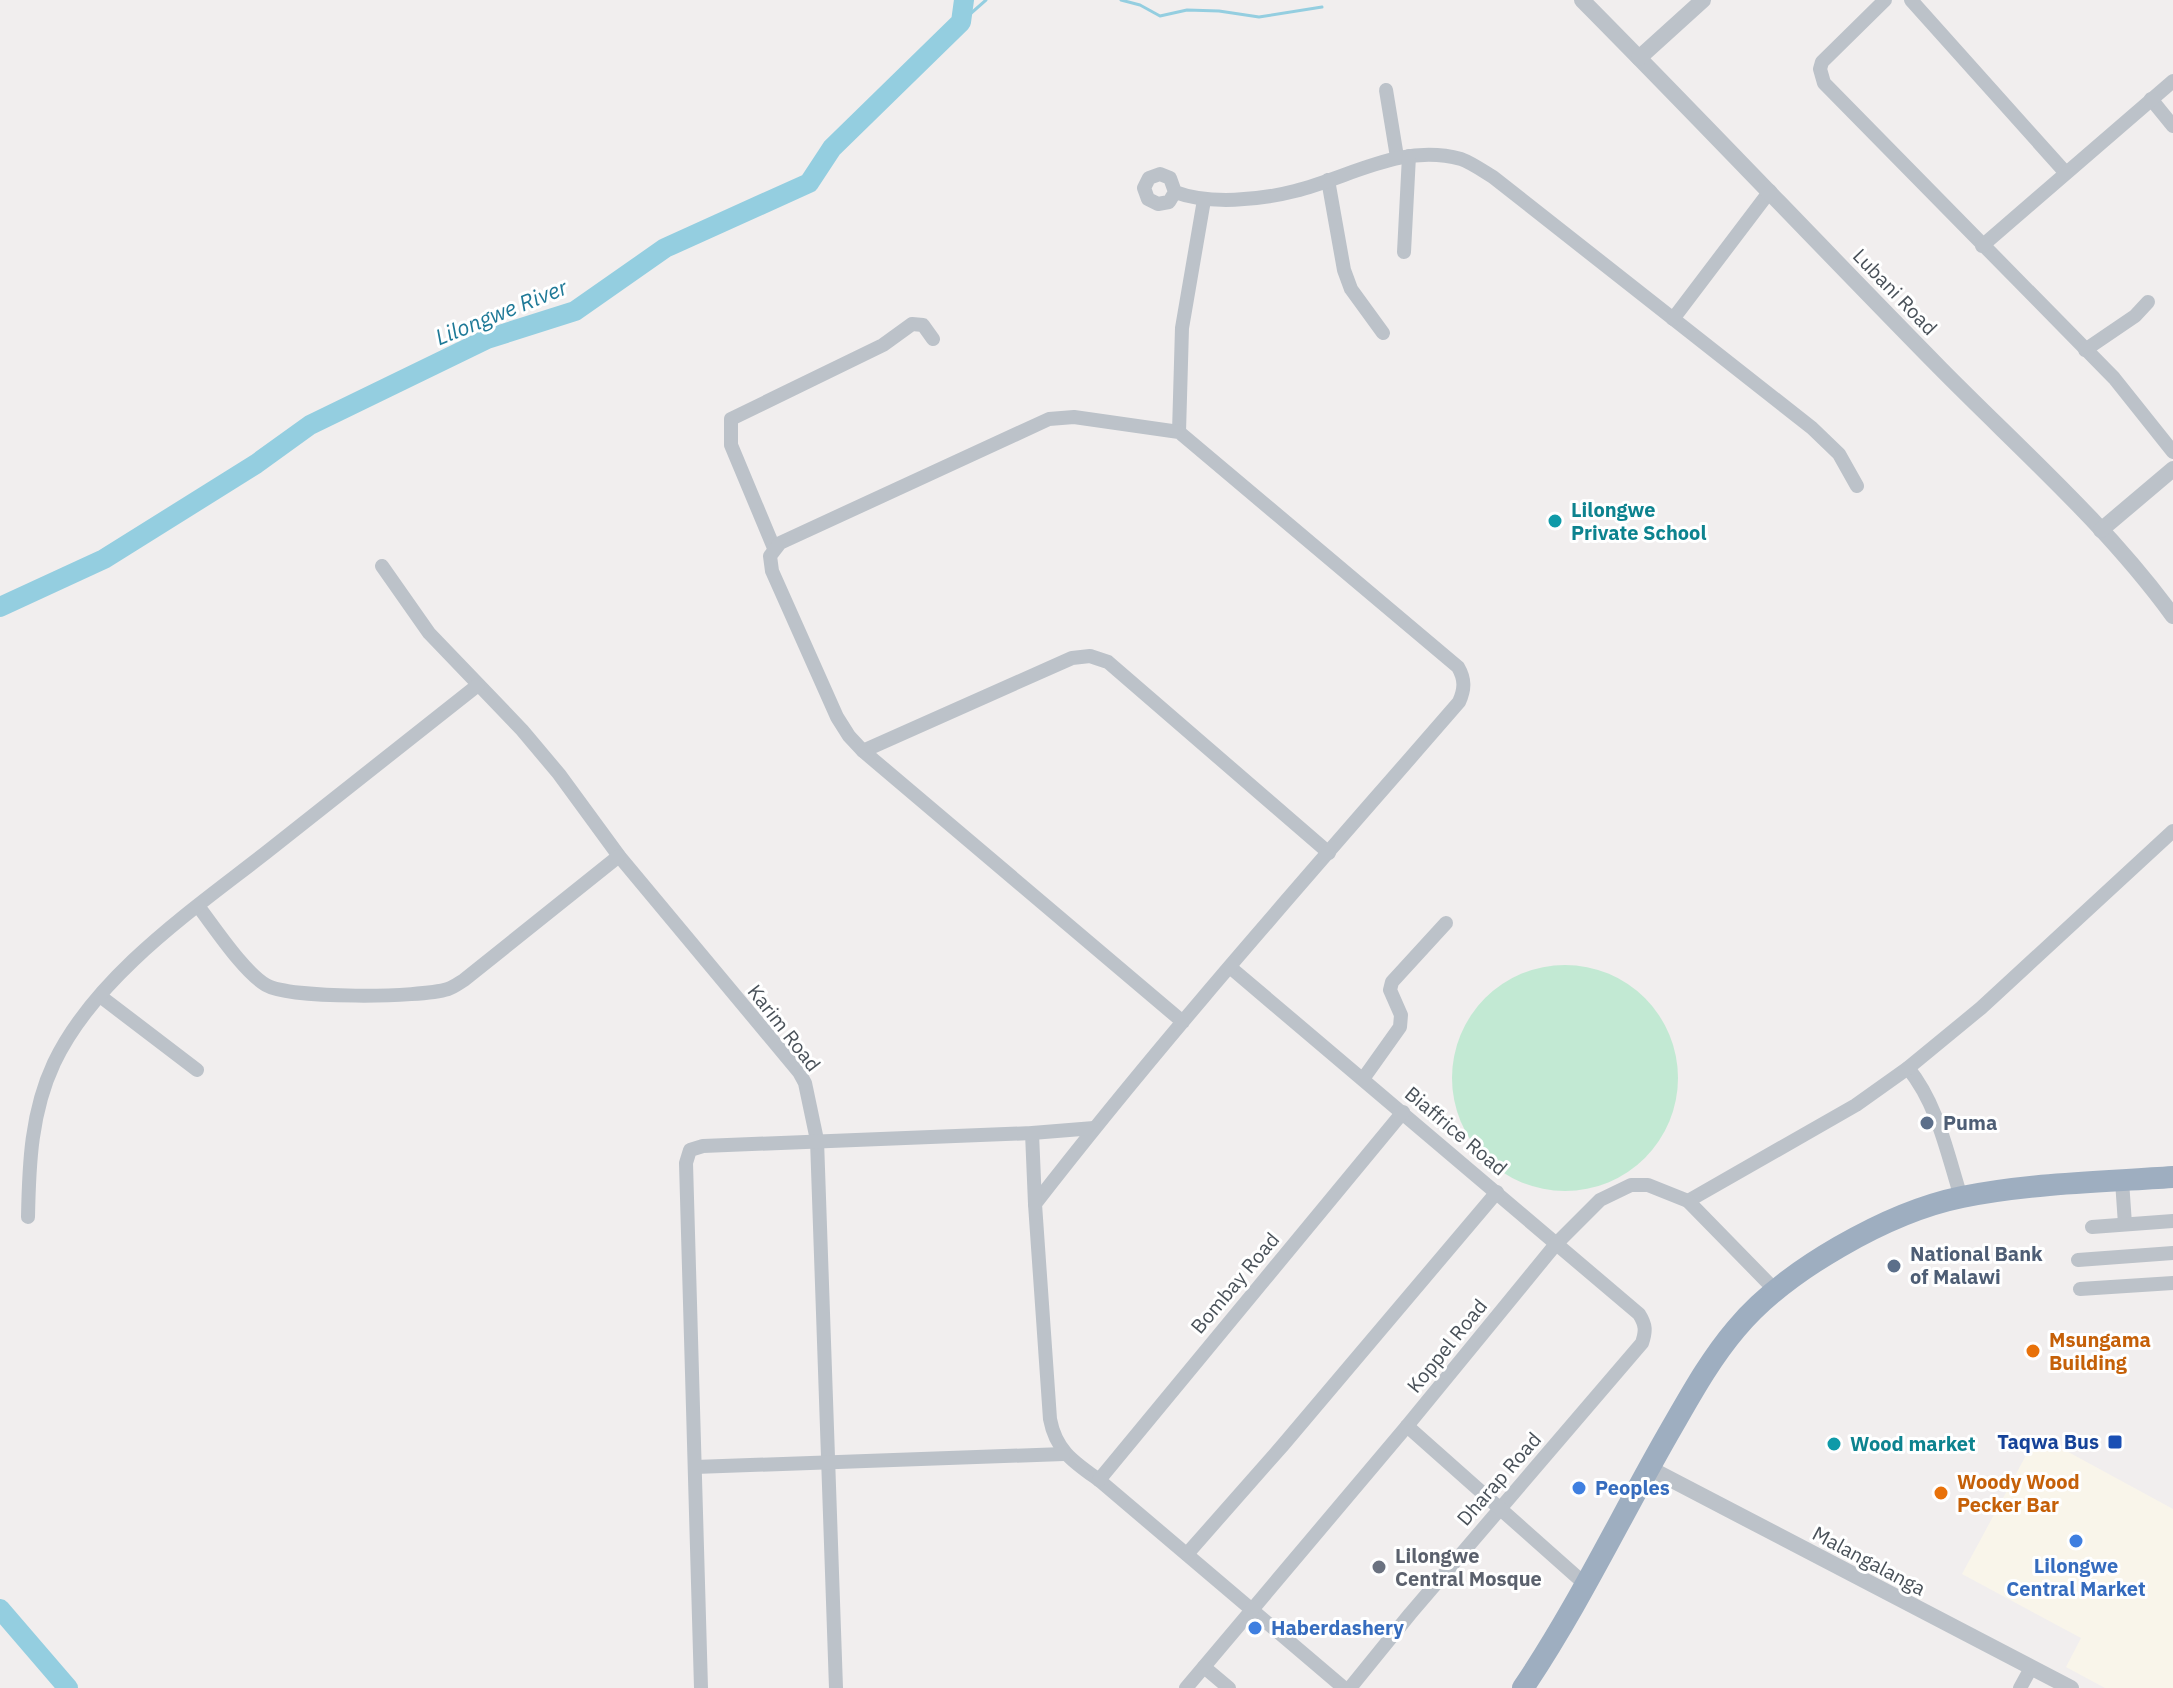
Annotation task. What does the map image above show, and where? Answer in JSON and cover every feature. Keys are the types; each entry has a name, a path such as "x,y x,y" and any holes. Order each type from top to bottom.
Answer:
{"highway":[{"path":"1523,1688 1586,1585 1701,1378 1725,1342 1776,1291 1870,1230 1899,1216 1961,1197 2173,1177"}],"street":[{"name":"Lubani Road","path":"1582,0 1942,370 2055,480 2173,616"},
{"path":"1639,58 1703,0"},
{"path":"1885,0 1826,56 1820,69 1824,83 2114,378 2173,452"},
{"path":"1911,0 2065,172"},
{"path":"1982,246 2173,81"},
{"path":"1386,90 1403,157 1404,252"},
{"path":"2151,99 2173,126"},
{"path":"1175,192 1204,200 1294,191 1403,157 1437,155 1463,160 1477,167 1812,428 1839,454 1857,486"},
{"path":"1328,180 1344,270 1351,289 1383,333"},
{"path":"1673,319 1770,191"},
{"path":"1179,432 1182,328 1204,200"},
{"path":"2085,350 2135,316 2148,302"},
{"path":"774,548 731,445 731,419 883,345 912,324 923,325 933,339"},
{"path":"1035,1204 1183,1022 1459,702 1463,694 1463,675 1458,667 1179,432 1074,417 1049,419 774,548 770,564 837,717 849,736 1183,1022"},
{"path":"2101,530 2173,469"},
{"name":"Karim Road","path":"382,566 429,633 550,763 619,856 805,1083 817,1140 836,1688"},
{"path":"863,751 1072,658 1090,656 1108,662 1329,853"},
{"path":"28,1217 30,1153 43,1091 55,1060 71,1033 100,996 135,960 198,906 478,685"},
{"path":"1688,1201 1856,1105 1908,1068 1981,1008 2173,831"},
{"path":"198,906 254,976 280,991 314,995 439,991 464,980 619,856"},
{"path":"1363,1079 1400,1027 1401,1015 1390,990 1392,982 1446,923"},
{"name":"Biaffrice Road","path":"1231,968 1639,1314 1646,1332"},
{"path":"100,996 197,1070"},
{"path":"1908,1068 1922,1085 1940,1128 1961,1197"},
{"name":"Bombay Road","path":"1099,1480 1403,1112"},
{"path":"701,1688 686,1155 690,1150 703,1146 1094,1128"},
{"path":"1032,1133 1053,1436 1064,1454 1099,1480 1344,1688"},
{"path":"2122,1181 2125,1224"},
{"name":"Koppel Road","path":"1186,1688 1556,1244 1600,1200 1631,1185 1648,1185 1688,1201 1776,1291"},
{"path":"1187,1554 1497,1192"},
{"path":"2092,1227 2173,1221"},
{"path":"2078,1260 2173,1253"},
{"path":"2080,1289 2173,1283"},
{"name":"Dharap Road","path":"1350,1688 1642,1343 1646,1332"},
{"path":"1407,1426 1586,1585"},
{"path":"695,1467 1064,1454"},
{"name":"Malangalanga","path":"1649,1468 2071,1688"},
{"path":"1204,1667 1229,1688"},
{"path":"2020,1688 2031,1668"}],"shaded area":[{"name":"Lilongwe Central Market","path":"2037,1435 2173,1509 2173,1688 2105,1688 2066,1667 2081,1638 1962,1574"}],"green space":[{"path":"1565,965 1587,967 1608,974 1628,984 1645,998 1659,1015 1669,1035 1676,1056 1676,1100 1669,1121 1659,1141 1645,1158 1628,1172 1608,1182 1587,1189 1565,1191 1543,1189 1522,1182 1502,1172 1485,1158 1471,1141 1461,1121 1454,1100 1452,1078 1454,1056 1461,1035 1471,1015 1485,998 1502,984 1522,974 1543,967"}],"waterway":[{"name":"Lilongwe River","path":"0,607 104,559 256,464 310,425 487,339 575,311 665,248 809,183 832,148 961,22 964,0"},
{"path":"961,22 986,0"},
{"path":"1121,0 1140,5 1160,16 1187,10 1259,17 1322,7"},
{"name":"Lilongwe River","path":"0,1609 68,1688"}],"place":[{"name":"Lilongwe Private School","path":"1555,521"},
{"name":"Puma","path":"1927,1123"},
{"name":"National Bank of Malawi","path":"1894,1266"},
{"name":"Msungama Building","path":"2033,1351"},
{"name":"Taqwa Bus","path":"2115,1442"},
{"name":"Wood market","path":"1834,1444"},
{"name":"Peoples","path":"1579,1488"},
{"name":"Woody Wood Pecker Bar","path":"1941,1493"},
{"name":"Lilongwe Central Market","path":"2076,1541"},
{"name":"Lilongwe Central Mosque","path":"1379,1567"},
{"name":"Haberdashery","path":"1255,1628"}]}
